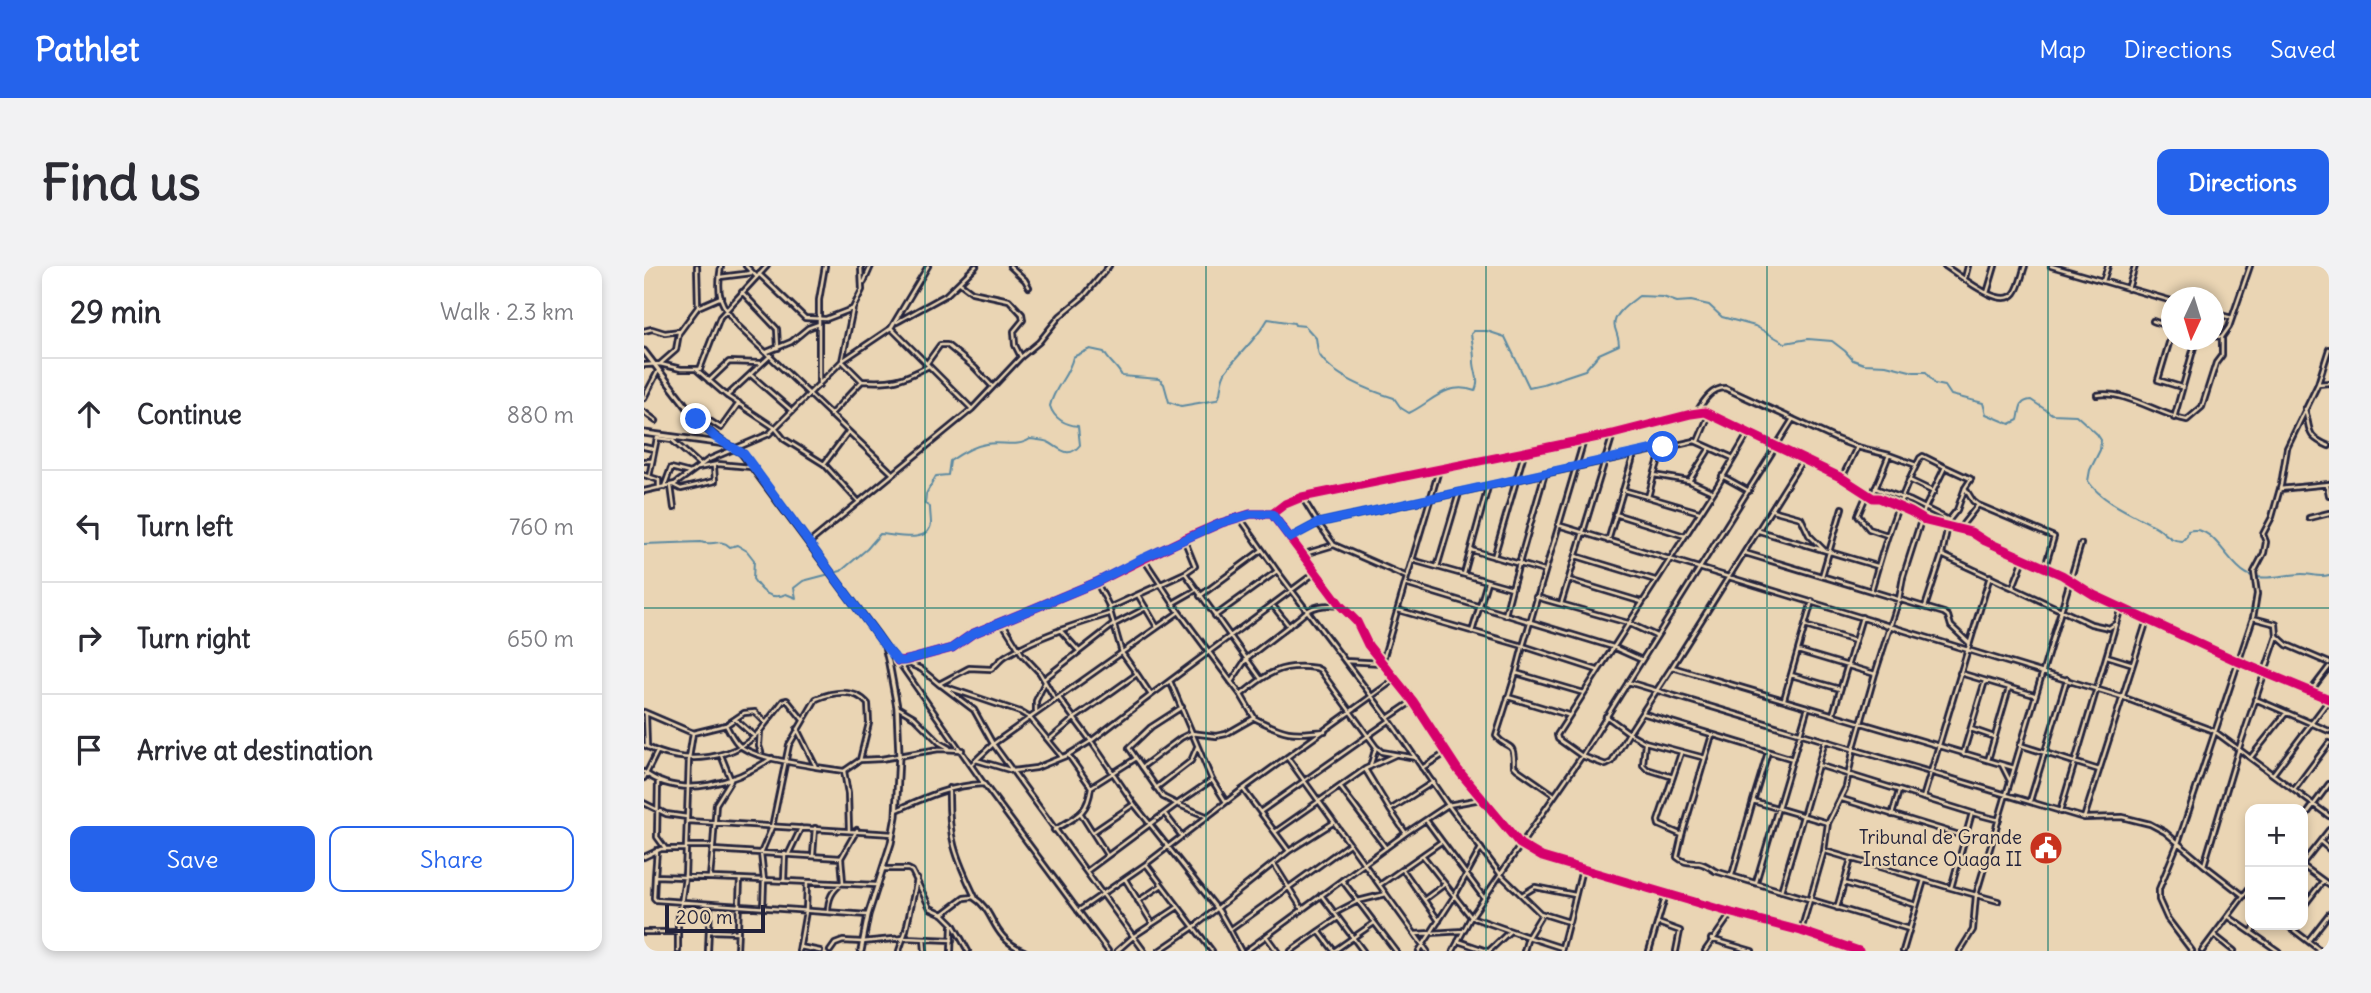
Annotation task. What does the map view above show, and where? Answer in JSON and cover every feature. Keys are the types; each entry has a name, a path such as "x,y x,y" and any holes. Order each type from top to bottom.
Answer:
{"street":[{"path":"697,266 698,307"},
{"path":"722,266 718,292 726,310 739,327 892,473"},
{"path":"746,266 806,318 819,322"},
{"path":"697,370 720,317 767,266"},
{"path":"819,385 819,300 825,266"},
{"path":"861,266 863,284"},
{"path":"842,361 853,308 871,266"},
{"path":"644,491 672,485 698,467 749,441 766,436 842,361 891,328 928,266"},
{"path":"894,323 947,295 976,266"},
{"path":"1010,266 1029,287"},
{"path":"809,543 972,409 1021,357 1039,342 1060,316 1084,296 1109,266"},
{"path":"1945,266 1997,299 2013,296 2025,266"},
{"path":"1965,278 1968,266"},
{"path":"1987,293 1995,266"},
{"path":"2053,266 2161,299"},
{"path":"2103,281 2108,266"},
{"path":"2128,289 2135,266"},
{"path":"2224,333 2250,266"},
{"path":"720,277 752,273"},
{"path":"960,283 972,292 1009,300 1022,314 1023,320 1014,331 1015,345 1021,357"},
{"path":"742,292 777,329 778,348"},
{"path":"660,364 676,350 680,331 698,307 721,297"},
{"path":"766,352 778,348 819,322 853,308"},
{"path":"2224,316 2232,318"},
{"path":"2153,321 2161,325"},
{"path":"891,328 972,409"},
{"path":"644,331 680,331"},
{"path":"842,361 862,381 895,381 928,365 940,345 947,345 992,386"},
{"path":"2192,951 2167,918 2158,894 2178,844 2252,618 2258,594 2254,572 2264,553 2264,531 2272,517 2280,489 2287,448 2318,384 2329,349"},
{"path":"2166,350 2158,380 2182,387"},
{"path":"2174,418 2193,350"},
{"path":"2096,395 2107,395 2187,420 2200,410 2222,350"},
{"path":"644,351 701,424 726,444"},
{"path":"727,396 771,355"},
{"path":"709,381 729,362 761,363"},
{"path":"644,365 660,364 697,370 727,396 775,428 784,439 824,464 859,502"},
{"path":"644,398 645,391 658,371"},
{"path":"751,375 792,411"},
{"path":"830,415 862,381"},
{"path":"2318,384 2329,383"},
{"path":"1696,413 1711,393 1725,388 1857,447 1916,465"},
{"path":"707,419 721,428 739,404"},
{"path":"2305,409 2309,432 2318,442 2329,445"},
{"path":"644,412 656,421"},
{"path":"898,661 952,648 972,634 1097,582 1221,523 1251,514 1272,514 1287,503 1302,497 1613,434 1696,413 1710,414 1842,478 1873,498 1898,506 1922,519 1959,528 2045,567 2094,595 2329,700 2273,774"},
{"path":"1698,441 1710,414"},
{"path":"1453,951 1471,917 1582,755 1793,419"},
{"path":"824,464 848,432"},
{"path":"644,433 726,444 736,448 754,468 1108,951"},
{"path":"1561,604 1613,434"},
{"path":"1748,434 1568,715 1557,737 1582,755 1610,765 1803,459"},
{"path":"649,477 657,438 672,440 698,467 714,467 719,464 754,468"},
{"path":"1554,795 1514,766 1514,751 1511,745 1500,741 1496,736 1584,440"},
{"path":"1290,538 1318,523 1663,447 1698,441 1733,458"},
{"path":"644,447 653,449"},
{"path":"1648,497 1663,447"},
{"path":"1842,478 1857,447"},
{"path":"1689,481 1710,448"},
{"path":"1494,557 1525,450"},
{"path":"1608,541 1634,454"},
{"path":"1879,498 1875,488 1889,455"},
{"path":"1871,591 1901,497 1923,456 1971,479 1957,510 1949,520 1942,555 1925,607"},
{"path":"644,461 651,461"},
{"path":"672,485 681,489 714,481 714,467"},
{"path":"1801,931 1824,851 1828,823 1849,776 1853,751 1892,626 1903,577 1925,508 1945,467"},
{"path":"661,488 671,468 690,473"},
{"path":"1382,663 1440,469"},
{"path":"1505,615 1545,473"},
{"path":"644,475 660,481 661,488"},
{"path":"1654,475 1689,481 1713,492"},
{"path":"1722,476 1749,491"},
{"path":"1909,479 1934,492"},
{"path":"672,485 674,508"},
{"path":"2280,489 2328,485 2329,495"},
{"path":"1464,574 1488,486"},
{"path":"1875,488 1949,520"},
{"path":"1965,488 1978,505 2054,537 2045,567"},
{"path":"1623,490 1699,512"},
{"path":"1437,567 1458,493"},
{"path":"1867,494 1858,515 1867,527 1888,535"},
{"path":"1302,497 1334,545 1407,577"},
{"path":"1959,528 1978,505"},
{"path":"1822,576 1842,508"},
{"path":"1772,510 1801,518 1809,535 1824,550"},
{"path":"2309,518 2329,513"},
{"path":"1272,514 1357,622 1360,633 1413,701 1481,799 1520,844 1535,854 1801,931 1860,951"},
{"path":"1615,514 1685,536"},
{"path":"1240,519 1501,875 1542,914 1569,922"},
{"path":"1558,526 2122,696 2214,732 2329,816"},
{"path":"1759,531 1878,566"},
{"path":"1109,608 1195,566 1184,539"},
{"path":"1960,951 1973,930 1976,895 2081,544"},
{"path":"1304,554 1334,545"},
{"path":"1200,596 1263,550"},
{"path":"1471,550 1544,571"},
{"path":"1745,553 1947,615 1951,626 1969,643"},
{"path":"1942,555 2062,608 2091,624 2111,627 2117,620"},
{"path":"1576,556 1655,580"},
{"path":"1143,558 1179,612 1241,695 1254,718 1291,734 1325,731"},
{"path":"2013,587 2024,559"},
{"path":"1412,560 1512,588"},
{"path":"1215,616 1277,571"},
{"path":"976,760 1013,771 1029,771 1068,755 1091,741 1317,572"},
{"path":"1185,573 1261,679"},
{"path":"1923,798 1990,576"},
{"path":"1569,580 1642,601"},
{"path":"1097,582 1109,608 1122,653 1151,695"},
{"path":"1472,632 1487,582"},
{"path":"1405,584 1613,647 1642,660"},
{"path":"1173,603 1196,590"},
{"path":"1138,595 1157,627"},
{"path":"1536,597 1628,623 1657,637"},
{"path":"1784,700 1812,601"},
{"path":"1231,682 1247,658 1307,610 1326,605 1342,606"},
{"path":"1273,606 1289,626"},
{"path":"2060,812 2121,607"},
{"path":"1036,713 1036,701 1044,680 1113,625 1146,608"},
{"path":"1398,610 1598,670"},
{"path":"972,764 993,744 1179,612"},
{"path":"940,685 969,668 991,669 1004,656 1018,649 1060,630 1109,614"},
{"path":"1833,714 1862,617"},
{"path":"2204,865 2239,748 2277,636 2276,624 2252,618"},
{"path":"2084,818 2148,620"},
{"path":"1002,622 1018,649 1075,718 1134,804 1215,908 1243,951 1448,805 1481,799"},
{"path":"1805,626 1855,641"},
{"path":"1060,630 1079,651"},
{"path":"2277,636 2287,645 2329,665 2310,692"},
{"path":"861,951 868,915 893,834 897,810 897,707 885,646"},
{"path":"1798,651 1875,674"},
{"path":"2107,656 2133,664"},
{"path":"904,661 921,669 974,710 993,744 1144,951"},
{"path":"1345,661 1382,663"},
{"path":"1241,695 1261,679 1285,666 1318,668 1381,752 1416,758"},
{"path":"1672,667 2014,768"},
{"path":"1516,673 1584,693"},
{"path":"1960,673 2035,696"},
{"path":"1049,740 1137,674"},
{"path":"1791,675 1840,689"},
{"path":"1078,911 1146,864 1181,835 1395,679"},
{"path":"2030,801 2067,679"},
{"path":"1170,681 1212,780 1226,802"},
{"path":"1963,754 1985,681"},
{"path":"1628,682 2060,812 2084,818 2134,818 2165,832 2244,895 2202,951"},
{"path":"940,685 1015,710 1030,718 1062,757"},
{"path":"1988,760 2010,688"},
{"path":"763,908 761,853 772,827 785,762 797,729 819,697 844,693 857,695 868,704 869,723 860,760"},
{"path":"1508,696 1568,715"},
{"path":"2255,699 2329,731"},
{"path":"766,723 755,712 744,713 726,725 693,733 645,713 646,746 657,752 689,758 721,754 740,747 755,737 760,732 783,701 787,700 803,720"},
{"path":"1260,812 1413,701"},
{"path":"897,707 914,717 940,743 949,748"},
{"path":"1182,707 1151,727 1129,748 1164,798 1207,817"},
{"path":"1756,883 1808,707"},
{"path":"1642,713 1793,759"},
{"path":"2251,757 2286,713"},
{"path":"1606,716 1645,742 1705,758"},
{"path":"1142,767 1176,740 1191,733 1216,736 1226,734 1254,718"},
{"path":"735,719 755,737"},
{"path":"726,725 740,747 785,762 844,771 860,760 881,760 949,748 962,750"},
{"path":"797,729 816,767"},
{"path":"1970,729 1994,737"},
{"path":"760,732 761,754"},
{"path":"678,951 677,932 685,877 689,758 693,733"},
{"path":"1712,735 1682,835 1677,857 1679,859 1687,863 1704,864 1715,871 1909,929"},
{"path":"1781,891 1825,741"},
{"path":"1645,742 1643,765 1672,778"},
{"path":"2294,790 2329,743"},
{"path":"2020,745 2099,770"},
{"path":"1156,788 1191,761 1198,746"},
{"path":"1370,767 1376,747"},
{"path":"657,752 645,775 688,788 731,780 772,758"},
{"path":"1732,876 1768,752"},
{"path":"1422,768 1447,753"},
{"path":"1681,753 1658,821 1659,825 1682,835"},
{"path":"721,754 731,780"},
{"path":"1054,830 1081,814 1089,803 1091,788 1068,755"},
{"path":"1275,832 1365,769 1395,755"},
{"path":"1287,757 1427,951"},
{"path":"1091,788 1136,759"},
{"path":"1818,765 1998,820"},
{"path":"2002,765 2010,780"},
{"path":"1365,769 1406,833"},
{"path":"844,771 849,830"},
{"path":"658,780 657,836 665,848"},
{"path":"710,877 716,804 731,780"},
{"path":"1087,871 1212,780"},
{"path":"1391,810 1433,782"},
{"path":"897,810 949,788 984,784"},
{"path":"2308,812 2329,784"},
{"path":"1340,787 1386,848"},
{"path":"949,788 948,825 964,876 976,899 1006,942 1024,951"},
{"path":"1243,789 1289,852"},
{"path":"1892,815 1899,791"},
{"path":"1841,799 1966,837"},
{"path":"1753,801 1828,823"},
{"path":"644,803 666,814 715,824 893,834"},
{"path":"1093,832 1134,804"},
{"path":"1951,888 1972,813"},
{"path":"1081,814 1107,855"},
{"path":"1165,814 1181,835"},
{"path":"1426,820 1484,898"},
{"path":"1158,951 1194,927 1289,852 1333,823"},
{"path":"784,881 787,854 801,828"},
{"path":"813,855 815,828"},
{"path":"828,912 828,902 833,892 843,882 841,858 856,830"},
{"path":"2308,858 2329,830"},
{"path":"2319,841 2329,849"},
{"path":"1380,884 1441,842"},
{"path":"1230,930 1349,844"},
{"path":"645,855 665,848 713,848 841,858"},
{"path":"1419,951 1454,897 1481,848"},
{"path":"657,850 654,899 868,915"},
{"path":"1824,851 1998,901"},
{"path":"1423,856 1471,917 1561,950 1583,869"},
{"path":"1837,908 1851,859"},
{"path":"1146,864 1212,951"},
{"path":"1274,864 1302,909"},
{"path":"2306,867 2329,885"},
{"path":"883,869 908,869 917,879 930,908 943,914 953,924 968,951"},
{"path":"1403,870 1439,920"},
{"path":"656,876 843,882 877,886"},
{"path":"737,951 740,879"},
{"path":"898,951 904,938 917,879"},
{"path":"1125,879 1152,923"},
{"path":"1342,880 1396,951"},
{"path":"1903,951 1924,880"},
{"path":"2308,900 2323,881"},
{"path":"807,882 800,949 820,951"},
{"path":"1844,883 1916,905"},
{"path":"1424,900 1445,884"},
{"path":"1138,901 1162,885"},
{"path":"1521,895 1535,887 1576,895"},
{"path":"1335,913 1358,901 1386,894"},
{"path":"1649,951 1666,894"},
{"path":"1321,895 1363,951"},
{"path":"943,914 964,898 976,899"},
{"path":"708,951 710,904"},
{"path":"1117,951 1178,906"},
{"path":"1704,951 1732,913"},
{"path":"1524,951 1528,937 1542,914"},
{"path":"2308,941 2329,914"},
{"path":"2229,916 2278,951"},
{"path":"1292,951 1338,918"},
{"path":"1319,931 1334,951 1374,923"},
{"path":"1658,923 1680,931 1676,951"},
{"path":"951,951 953,924"},
{"path":"709,930 738,932"},
{"path":"2295,930 2321,951"},
{"path":"1415,934 1463,931"},
{"path":"1458,941 1488,951 1510,931"},
{"path":"644,932 677,932"},
{"path":"1266,936 1277,951"},
{"path":"2214,936 2234,951"},
{"path":"830,951 839,942 904,938 952,940"},
{"path":"924,939 925,951"},
{"path":"1711,939 1734,949 1752,951"}],"waterway":[{"path":"644,544 719,542 730,547 737,545 747,551 754,560 753,579 763,591 771,595 786,594 796,598 794,588 803,581 841,571 880,534 924,534 931,524 930,507 925,504 926,494 936,476 948,475 950,461 963,453 986,444 1015,444 1030,439 1048,442 1068,452 1076,449 1080,445 1078,426 1061,420 1050,406 1073,357 1090,349 1104,352 1122,376 1159,379 1164,384 1169,402 1181,406 1216,400 1226,371 1268,319 1294,323 1305,326 1316,338 1319,354 1333,369 1364,387 1394,398 1401,408 1409,413 1448,390 1465,388 1475,391 1477,380 1471,334 1474,331 1487,331 1505,337 1529,387 1585,370 1599,354 1619,345 1616,318 1639,296 1709,305 1722,317 1755,326 1785,343 1808,339 1832,341 1853,360 1864,364 1926,372 1935,384 1945,386 1951,395 1983,403 1986,414 2010,424 2018,420 2022,404 2031,400 2052,414 2076,415 2101,440 2088,481 2101,495 2118,506 2177,541 2182,541 2188,531 2205,533 2213,538 2240,569 2253,576 2267,578 2302,574 2329,575"}],"cycle path":[{"path":"898,661 952,648 972,634 1097,582 1221,523 1250,514 1272,514 1285,504 1302,497 1613,434 1705,412 1842,478 1873,498 1879,498 1926,521 1971,532 1985,541 2062,575 2094,595 2237,661 2329,699"},
{"path":"1272,514 1341,606 1357,622 1368,645 1413,701 1458,770 1520,844 1542,857 1801,931 1859,951"}],"place":[{"name":"Tribunal de Grande Instance Ouaga II","path":"2046,848"}],"route":[{"path":"696,419 716,438 744,454 898,661 952,648 972,634 1097,582 1221,523 1251,514 1272,514 1290,538 1318,523 1663,447"}]}
